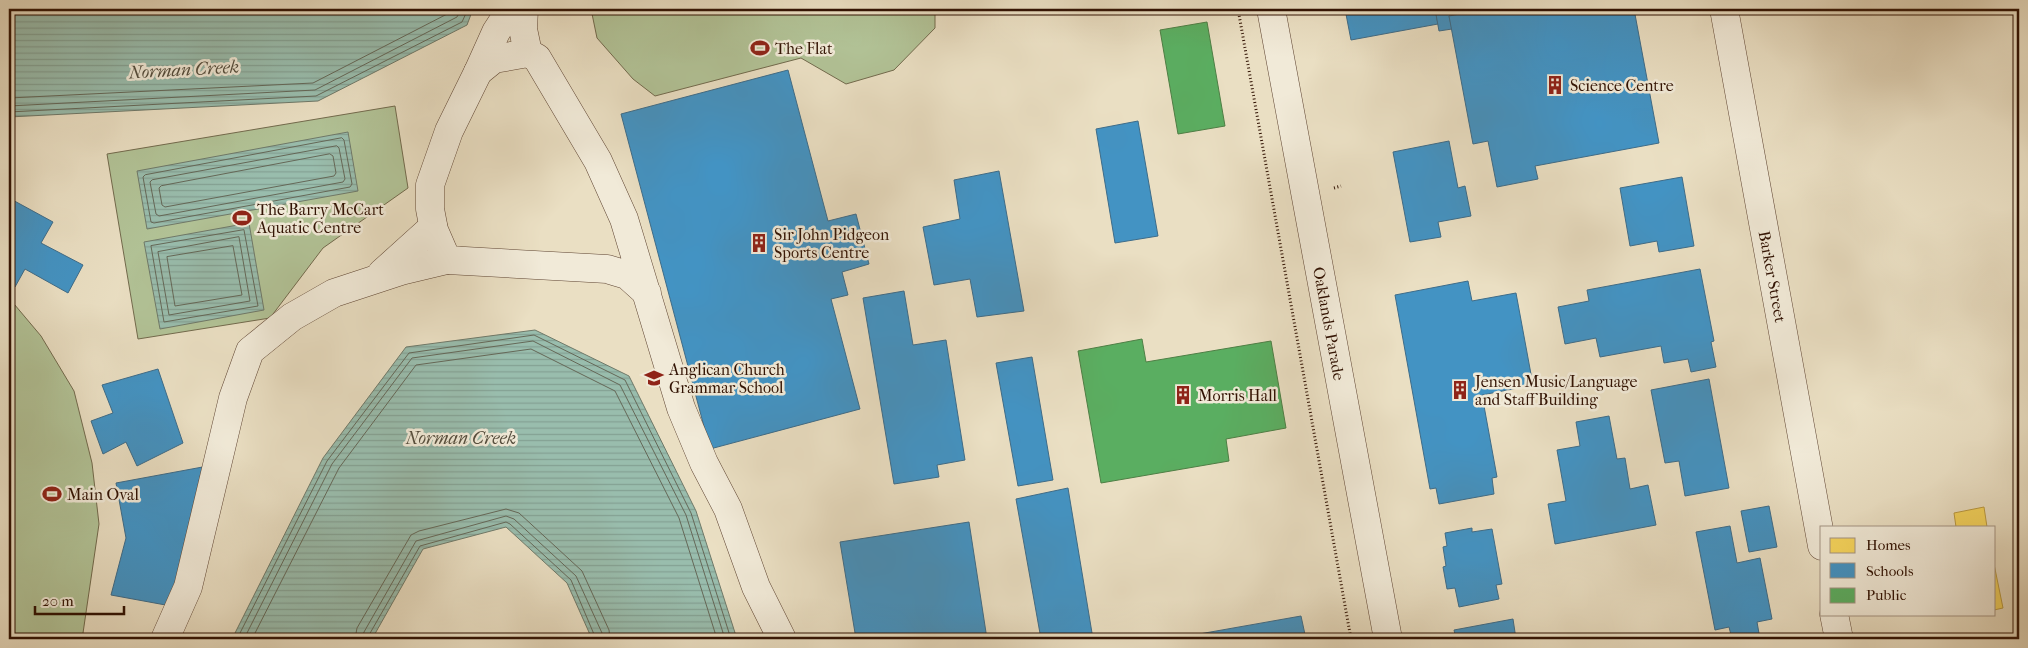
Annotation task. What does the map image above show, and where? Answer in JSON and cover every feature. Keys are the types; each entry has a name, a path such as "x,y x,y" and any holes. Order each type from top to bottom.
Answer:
{"street":[{"path":"447,260 433,227 430,209 430,185 449,131 496,32 511,9"},
{"path":"524,9 523,29 528,53"},
{"name":"Oaklands Parade","path":"1270,9 1388,639"},
{"name":"Barker Street","path":"1724,9 1820,535"},
{"path":"478,72 494,59 528,53 537,58 549,75 598,161 620,208 681,408 704,463 728,509 756,588 782,639"},
{"path":"590,268 612,250 616,240 620,208"},
{"path":"375,279 433,227"},
{"path":"165,639 188,588 233,398 250,351 292,317 334,293 375,279 447,260 607,269 626,276 647,293"},
{"path":"1834,616 1839,639"}],"path":[{"path":"1238,9 1351,639"}],"shaded area":[{"name":"The Flat","path":"591,9 935,9 935,28 894,70 846,84 801,58 655,96 633,79 597,38"},
{"name":"The Barry McCart Aquatic Centre","path":"395,106 408,188 323,248 270,318 138,339 107,154"},
{"name":"Main Oval","path":"9,298 41,336 74,391 92,463 99,524 83,633 80,639 9,639"}],"water":[{"name":"Norman Creek","path":"9,9 473,9 467,25 318,101 9,117"},
{"path":"348,132 358,191 147,229 137,171"},
{"path":"249,223 264,310 160,329 144,242"},
{"name":"Norman Creek","path":"535,330 629,376 696,511 737,639 592,639 567,583 506,527 423,549 372,639 232,639 323,458 406,347"}],"building: Homes":[{"path":"1984,507 1987,526 1956,526 1954,513"},
{"path":"1996,574 2003,608 1996,610"}],"building: Schools":[{"path":"1345,9 1435,9 1438,24 1351,40"},
{"path":"1435,9 1488,9 1449,16 1452,29 1439,31"},
{"name":"Science Centre","path":"1488,9 1634,9 1659,143 1535,166 1538,179 1497,187 1488,141 1473,144 1449,16"},
{"name":"Sir John Pidgeon Sports Centre","path":"788,70 828,221 856,214 869,264 842,272 848,295 831,299 860,409 710,449 621,114"},
{"path":"1138,121 1158,236 1115,243 1096,129"},
{"path":"1449,141 1458,188 1465,186 1471,216 1438,222 1441,237 1410,242 1393,152"},
{"path":"999,171 1024,311 977,317 970,279 934,285 923,227 960,219 954,180"},
{"path":"1682,177 1694,246 1659,252 1657,241 1630,246 1620,188"},
{"path":"9,198 53,222 41,243 83,265 68,293 25,269 15,287 9,283"},
{"path":"1700,269 1714,341 1711,342 1716,367 1691,372 1688,359 1664,363 1661,346 1600,357 1596,338 1565,344 1558,307 1589,301 1587,290"},
{"name":"Jensen Music/Language and Staff Building","path":"1468,281 1472,301 1516,293 1533,385 1482,395 1497,477 1492,478 1494,494 1439,504 1436,488 1430,489 1395,295"},
{"path":"904,291 913,345 946,340 965,460 937,465 939,477 894,484 863,298"},
{"path":"1032,357 1053,480 1018,486 996,363"},
{"path":"158,369 183,443 137,466 126,442 103,454 91,421 113,413 102,385"},
{"path":"1709,379 1729,488 1685,496 1679,461 1665,463 1651,390"},
{"path":"1609,416 1617,459 1625,458 1630,489 1648,485 1656,525 1555,544 1548,504 1566,501 1557,450 1580,446 1576,422"},
{"path":"208,466 171,606 111,595 126,538 116,483"},
{"path":"1068,488 1093,639 1041,639 1016,499"},
{"path":"1769,506 1777,547 1749,552 1741,511"},
{"path":"969,522 987,639 856,639 840,542"},
{"path":"1730,526 1737,563 1760,558 1772,619 1757,622 1760,639 1732,639 1729,627 1715,630 1696,532"},
{"path":"1472,528 1472,532 1492,529 1502,584 1496,585 1499,599 1459,607 1455,588 1447,589 1443,567 1446,566 1443,547 1447,546 1445,533"},
{"path":"1301,616 1306,639 1171,639"},
{"path":"1513,619 1516,639 1456,639 1454,630"}],"building: Public":[{"path":"1207,22 1225,126 1178,134 1160,30"},
{"name":"Morris Hall","path":"1142,339 1146,362 1271,341 1286,428 1226,439 1229,461 1101,483 1078,351"}],"place":[{"name":"The Flat","path":"760,48"},
{"name":"Science Centre","path":"1555,85"},
{"name":"The Barry McCart Aquatic Centre","path":"242,218"},
{"name":"Sir John Pidgeon Sports Centre","path":"759,243"},
{"name":"Anglican Church Grammar School","path":"654,378"},
{"name":"Jensen Music/Language and Staff Building","path":"1460,390"},
{"name":"Morris Hall","path":"1183,395"},
{"name":"Main Oval","path":"52,494"}]}
